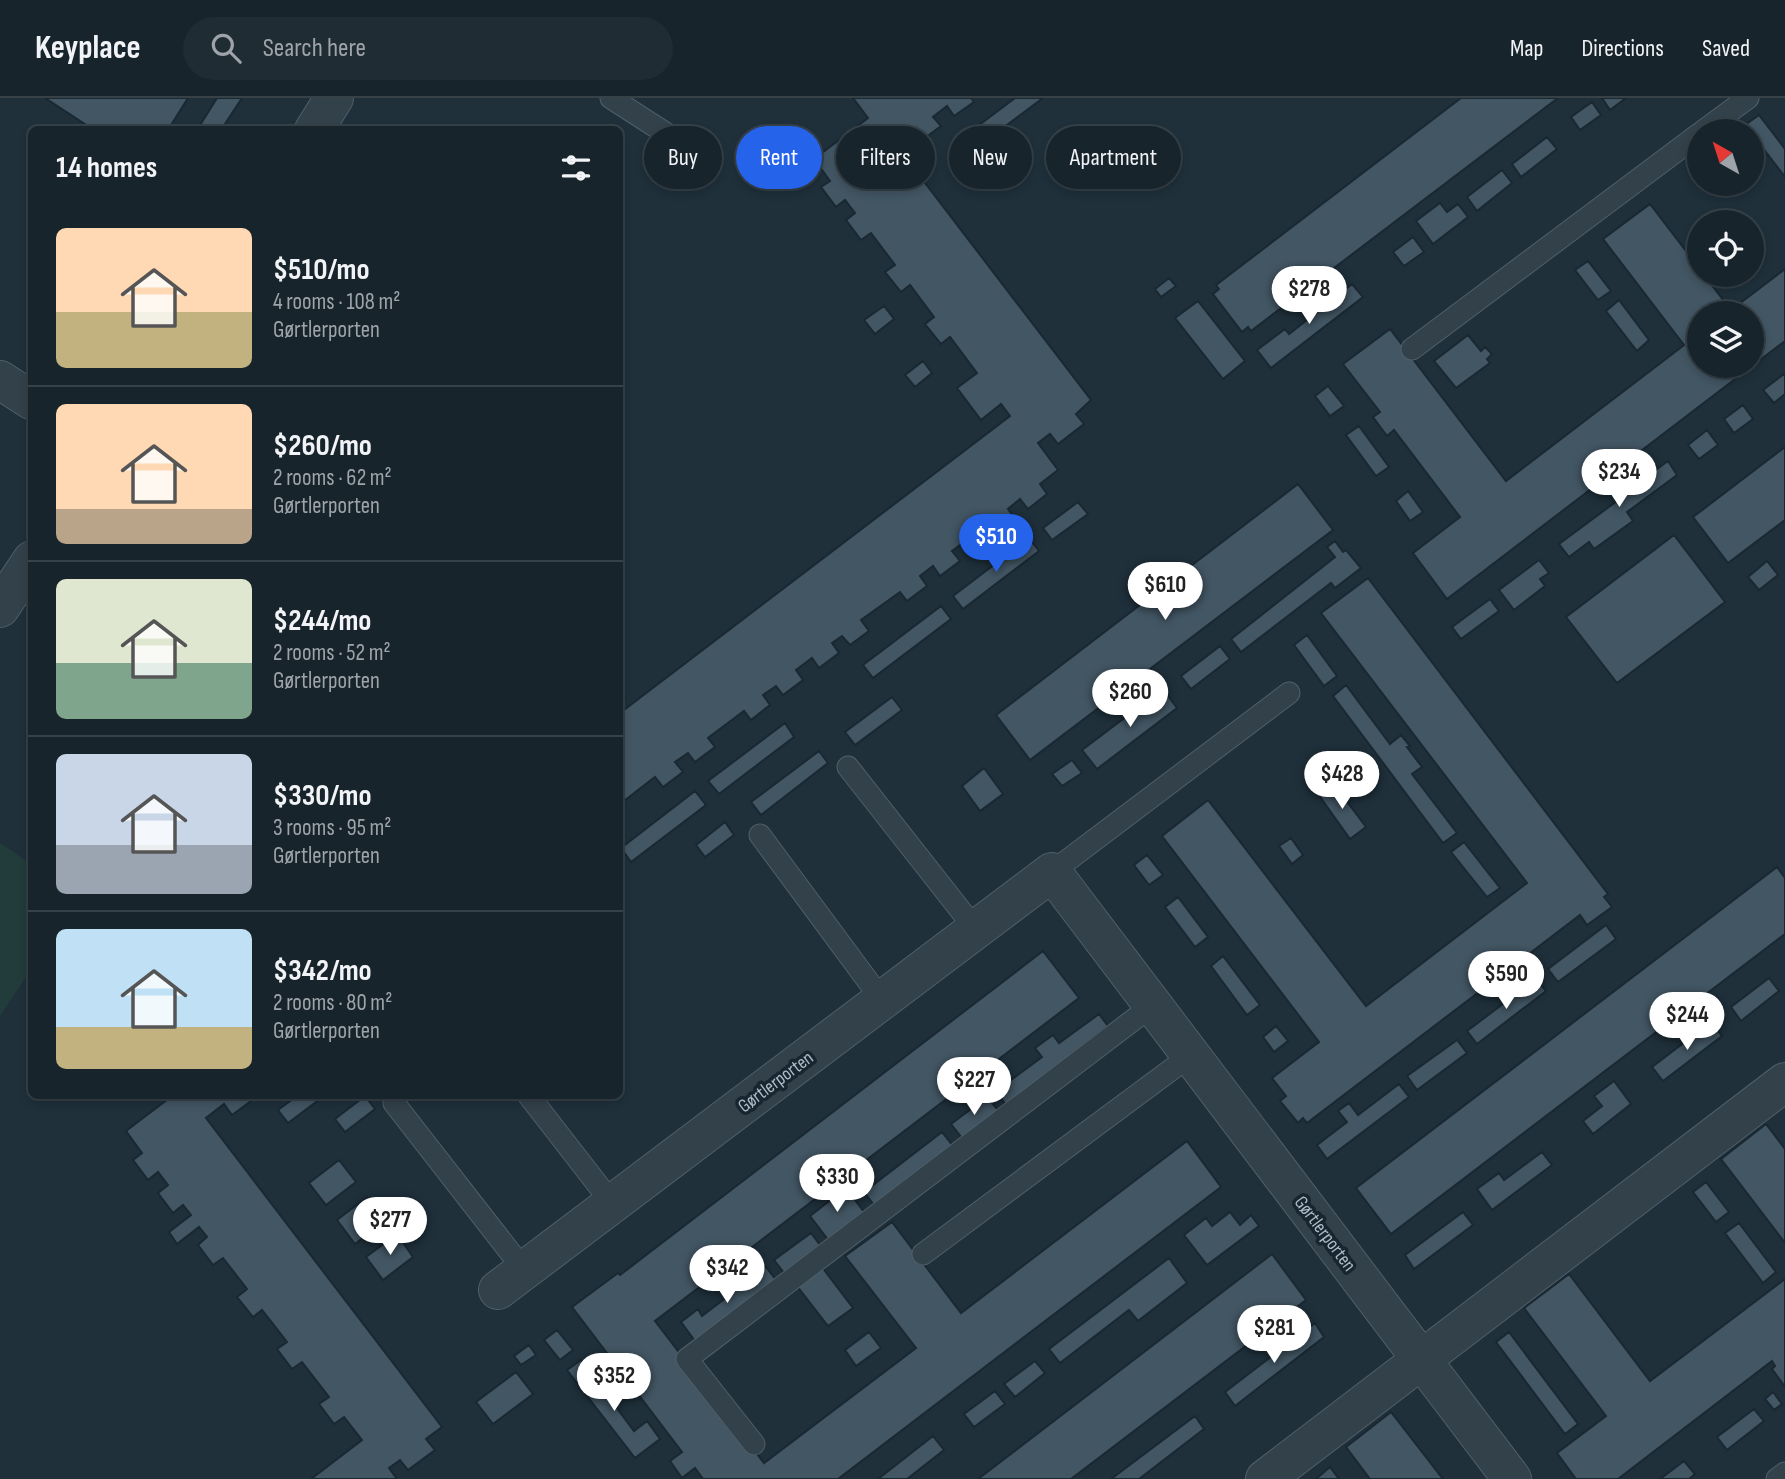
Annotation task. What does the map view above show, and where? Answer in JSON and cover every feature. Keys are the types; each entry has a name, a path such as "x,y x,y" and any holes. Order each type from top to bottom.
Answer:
{"street":[{"path":"316,126 334,98"},
{"path":"0,380 28,398"},
{"path":"0,608 28,566"},
{"name":"Gørtlerporten","path":"511,1280 1052,872 1512,1479"},
{"path":"1265,1479 1785,1082"}],"lane":[{"path":"611,98 654,126"},
{"path":"1720,119 1748,98"},
{"path":"1412,349 1687,143"},
{"name":"Gørtlerporten","path":"1052,872 1289,692"},
{"path":"848,767 976,930"},
{"path":"760,835 883,1000"},
{"path":"754,1444 687,1359 1153,1005"},
{"path":"923,1254 1191,1055"},
{"path":"531,1099 612,1203"},
{"path":"394,1103 511,1280"},
{"path":"1777,1479 1785,1473"}],"green space":[{"path":"0,843 28,862 28,974 0,1016"}],"building":[{"path":"45,98 188,98 170,126 88,126"},
{"path":"217,98 242,98 224,126 200,126"},
{"path":"853,98 971,98 974,102 954,116 947,106 933,117 941,126 935,130 935,126 857,126 868,118"},
{"path":"1015,98 1043,98 1005,126 978,126"},
{"path":"1461,98 1558,98 1251,331 1248,327 1242,332 1213,294 1219,289 1216,285"},
{"path":"1602,98 1626,98 1610,110"},
{"path":"1592,102 1601,115 1580,130 1571,117"},
{"path":"1764,122 1785,149 1785,177 1764,150"},
{"path":"1547,137 1557,149 1521,177 1512,164"},
{"path":"836,142 836,189 930,189 1091,400 1076,414 1084,424 1058,444 1050,434 1038,443 1058,470 1040,484 1047,494 1028,509 1020,499 1008,509 1015,519 995,534 988,525 952,551 960,561 940,576 933,566 920,576 927,586 907,601 900,592 861,620 869,631 850,645 842,636 832,643 839,653 819,668 812,658 796,670 803,680 783,695 776,686 763,695 770,705 751,720 744,711 708,738 715,747 695,762 688,753 675,762 683,772 663,787 655,777 623,802 623,711 1010,416 1001,404 981,420 957,388 977,373 950,337 941,344 925,324 934,317 910,285 901,292 885,272 895,265 871,233 861,240 846,220 855,213 845,200 836,207 822,188 830,181 822,170 822,153"},
{"path":"1502,170 1512,183 1477,211 1467,197"},
{"path":"1440,203 1447,212 1458,204 1468,217 1433,244 1416,221"},
{"path":"1650,204 1687,252 1687,287 1713,287 1724,301 1687,301 1687,378 1737,378 1447,599 1413,553 1460,517 1394,430 1387,436 1373,417 1380,412 1343,364 1390,329 1506,481 1684,345 1603,239"},
{"path":"1413,237 1424,252 1404,266 1393,252"},
{"path":"1588,261 1611,291 1598,300 1575,270"},
{"path":"1785,269 1785,341 1764,357 1764,301 1743,301"},
{"path":"1169,278 1176,286 1161,297 1155,289"},
{"path":"1352,284 1363,297 1271,368 1257,350 1285,329 1289,334 1317,312 1312,305 1330,292 1334,298"},
{"path":"1619,300 1649,340 1637,351 1606,311"},
{"path":"1198,301 1245,361 1223,379 1175,318"},
{"path":"884,306 894,319 875,334 864,320"},
{"path":"1468,335 1481,351 1485,347 1492,354 1487,359 1490,363 1456,388 1434,361"},
{"path":"923,361 932,373 915,387 905,375"},
{"path":"1785,373 1785,394 1774,403 1763,390"},
{"path":"1328,386 1344,406 1330,416 1315,396"},
{"path":"1743,405 1753,419 1734,433 1724,419"},
{"path":"1359,426 1389,467 1376,476 1346,435"},
{"path":"1707,430 1718,445 1699,459 1688,445"},
{"path":"1785,447 1785,520 1728,563 1693,517"},
{"path":"1668,461 1677,475 1627,512 1633,521 1594,549 1589,542 1569,557 1559,544 1629,492 1621,481 1640,466 1647,476"},
{"path":"1298,484 1333,530 1030,760 996,715"},
{"path":"1408,491 1423,512 1410,521 1396,501"},
{"path":"1078,502 1088,514 1052,540 1043,528"},
{"path":"1674,535 1725,602 1617,683 1566,617"},
{"path":"1029,538 1039,551 963,609 953,596"},
{"path":"1335,541 1361,568 1335,588 1331,583 1241,652 1231,639 1335,557 1327,547"},
{"path":"1539,560 1549,573 1540,579 1545,586 1514,610 1499,590"},
{"path":"1767,561 1778,575 1759,590 1748,577"},
{"path":"1368,578 1608,894 1604,897 1612,907 1587,925 1580,915 1307,1123 1303,1118 1298,1123 1280,1101 1286,1096 1272,1078 1319,1042 1162,836 1208,800 1366,1006 1527,883 1321,613"},
{"path":"1490,599 1499,611 1461,639 1452,627"},
{"path":"941,606 951,619 873,678 863,665"},
{"path":"1307,635 1337,676 1324,686 1294,645"},
{"path":"1220,646 1230,659 1191,689 1181,676"},
{"path":"1346,685 1390,744 1401,735 1410,746 1407,747 1422,767 1412,774 1457,833 1443,843 1333,696"},
{"path":"1163,689 1177,708 1097,769 1082,750"},
{"path":"892,697 902,710 855,745 845,732"},
{"path":"785,723 794,737 719,794 708,781"},
{"path":"819,751 828,763 761,815 751,802"},
{"path":"1072,760 1082,773 1062,786 1052,774"},
{"path":"984,768 1003,794 980,811 962,786"},
{"path":"1333,783 1366,827 1350,839 1318,794"},
{"path":"695,791 706,805 631,862 623,846"},
{"path":"725,822 734,835 705,857 696,845"},
{"path":"1291,838 1303,855 1292,864 1279,846"},
{"path":"1464,842 1500,888 1487,897 1451,852"},
{"path":"1147,855 1163,875 1149,885 1134,865"},
{"path":"1777,867 1785,878 1785,934 1391,1234 1356,1188"},
{"path":"1178,897 1208,937 1195,947 1165,907"},
{"path":"1606,925 1616,939 1558,982 1548,969"},
{"path":"1043,951 1079,998 655,1321 764,1463 916,1348 845,1256 892,1222 961,1313 1187,1141 1221,1187 838,1479 703,1479 695,1468 682,1478 670,1461 682,1452 572,1307 618,1273 620,1275"},
{"path":"1223,956 1260,1005 1247,1015 1211,966"},
{"path":"1769,978 1779,991 1741,1021 1731,1007"},
{"path":"1536,979 1546,991 1477,1044 1467,1031"},
{"path":"1099,1014 1108,1026 1006,1105 996,1091 1042,1057 1035,1048 1053,1035 1059,1043"},
{"path":"1711,1022 1722,1036 1663,1081 1652,1067"},
{"path":"1276,1026 1288,1041 1274,1052 1263,1037"},
{"path":"1457,1040 1467,1053 1417,1090 1407,1076"},
{"path":"1614,1081 1631,1104 1593,1134 1583,1121 1602,1106 1594,1096"},
{"path":"1399,1084 1409,1097 1327,1159 1317,1145 1347,1122 1338,1111 1349,1103 1358,1115"},
{"path":"987,1097 998,1110 962,1138 951,1124"},
{"path":"168,1099 251,1101 232,1115 224,1104 206,1118 442,1427 426,1439 435,1450 408,1470 400,1460 389,1468 397,1479 311,1479 362,1440 344,1417 334,1424 319,1404 329,1397 302,1362 292,1369 277,1349 287,1342 262,1310 253,1317 237,1297 247,1289 223,1258 213,1265 198,1245 207,1237 199,1227 177,1244 169,1232 191,1215 183,1205 173,1213 158,1193 168,1185 158,1172 148,1180 133,1160 142,1153 126,1131"},
{"path":"293,1099 320,1099 288,1123 278,1110"},
{"path":"361,1099 367,1099 375,1109 345,1132 335,1119"},
{"path":"1766,1124 1785,1149 1785,1243 1721,1159"},
{"path":"942,1132 953,1146 874,1205 864,1192"},
{"path":"1542,1152 1552,1165 1492,1210 1477,1189 1499,1173 1504,1180"},
{"path":"339,1160 356,1182 326,1205 309,1183"},
{"path":"1706,1182 1729,1212 1716,1222 1693,1192"},
{"path":"846,1188 864,1212 829,1241 810,1216"},
{"path":"367,1197 385,1221 355,1244 337,1220"},
{"path":"1230,1212 1240,1225 1251,1215 1259,1226 1207,1265 1184,1235 1206,1218 1212,1226"},
{"path":"1463,1212 1473,1225 1414,1269 1405,1255"},
{"path":"1739,1223 1776,1272 1763,1283 1725,1233"},
{"path":"811,1233 820,1245 784,1273 774,1260"},
{"path":"397,1234 413,1257 383,1280 366,1257"},
{"path":"1272,1254 1306,1300 1071,1479 978,1479"},
{"path":"1169,1258 1187,1283 1138,1321 1129,1310 1060,1363 1049,1349"},
{"path":"766,1267 776,1280 695,1341 681,1322 698,1309 702,1316"},
{"path":"822,1267 853,1308 828,1326 797,1286"},
{"path":"1569,1274 1650,1381 1785,1279 1785,1387 1772,1369 1775,1366 1772,1361 1618,1479 1576,1479 1557,1453 1606,1416 1524,1308"},
{"path":"1315,1323 1324,1337 1235,1406 1225,1392"},
{"path":"557,1330 573,1350 560,1360 544,1340"},
{"path":"869,1332 881,1348 856,1366 845,1350"},
{"path":"1509,1332 1578,1424 1565,1434 1496,1342"},
{"path":"529,1345 536,1355 521,1365 514,1356"},
{"path":"581,1360 634,1431 647,1421 660,1439 635,1458 567,1370"},
{"path":"1035,1361 1045,1373 1015,1397 1004,1384"},
{"path":"516,1372 533,1394 493,1424 476,1402"},
{"path":"995,1391 1005,1404 974,1427 964,1414"},
{"path":"1773,1392 1782,1404 1774,1410 1765,1399"},
{"path":"1754,1409 1764,1421 1727,1450 1717,1437"},
{"path":"1391,1412 1443,1479 1370,1479 1346,1447"},
{"path":"1195,1416 1204,1429 1139,1479 1111,1479"},
{"path":"933,1436 944,1450 907,1479 878,1479"},
{"path":"1684,1461 1695,1474 1689,1479 1660,1479"},
{"path":"1330,1467 1339,1479 1317,1478"}]}
